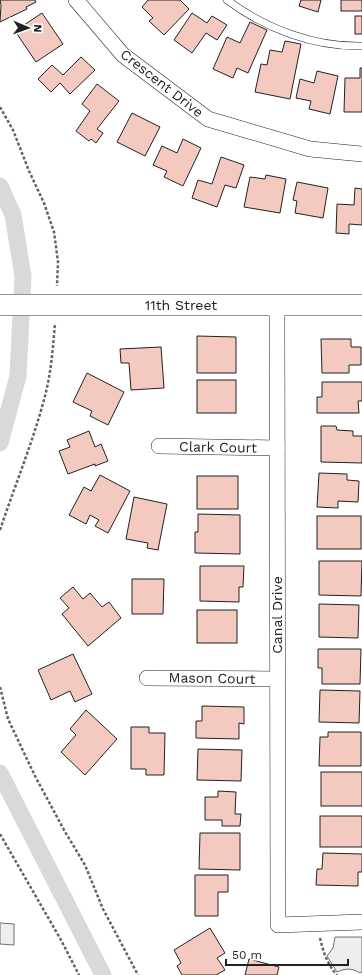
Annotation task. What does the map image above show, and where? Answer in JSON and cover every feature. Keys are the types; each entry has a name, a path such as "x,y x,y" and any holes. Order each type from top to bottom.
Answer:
{"street":[{"name":"Crescent Drive","path":"76,0 123,55 208,119 310,149 362,154"},
{"name":"11th Street","path":"0,305 362,305"},
{"name":"Canal Drive","path":"277,305 278,924 319,924"},
{"name":"Clark Court","path":"159,446 277,448"},
{"name":"Mason Court","path":"147,678 277,679"},
{"path":"319,924 362,922"}],"lane":[{"path":"227,0 265,23 292,35 322,43 362,46"}],"path":[{"path":"0,107 13,130 29,171 44,203 54,232 58,262 53,347 45,395 0,530"},
{"path":"0,687 8,719 35,776 85,865 103,909 138,975"},
{"path":"0,834 61,940 79,975"},
{"path":"319,924 320,936 325,956 329,965 337,975"}],"shaded area":[{"path":"0,923 14,924 14,945 0,944"},
{"path":"335,937 362,937 362,972 360,973 349,969 337,972 327,956 333,948"}],"building":[{"path":"0,0 35,0 36,2 26,7 27,9 0,22"},
{"path":"148,0 180,0 189,9 164,35 149,21 153,18 142,7"},
{"path":"301,0 321,0 318,12 299,6"},
{"path":"341,0 362,0 362,11 341,11"},
{"path":"42,13 63,44 36,62 15,31"},
{"path":"192,13 207,23 212,16 227,25 217,40 206,33 192,53 174,40"},
{"path":"355,16 362,16 362,34 355,34"},
{"path":"250,22 267,30 248,73 237,68 233,78 213,69 227,37 240,43"},
{"path":"285,41 301,44 290,99 255,92 261,64 267,65 270,50 282,52"},
{"path":"81,57 95,70 70,94 60,83 51,92 38,79 52,65 63,75"},
{"path":"360,68 362,68 362,112 344,112 345,78 360,78"},
{"path":"317,71 338,76 330,114 309,109 311,101 296,98 300,79 314,83"},
{"path":"97,84 119,101 97,129 103,133 96,143 91,139 89,141 76,131 90,111 82,104"},
{"path":"132,113 160,127 145,156 117,142"},
{"path":"183,139 201,148 183,186 164,177 167,171 153,165 162,146 177,153"},
{"path":"221,157 244,165 236,188 225,185 217,207 192,198 198,180 212,184"},
{"path":"266,175 286,179 280,213 244,207 250,177 265,179"},
{"path":"297,182 328,188 323,218 295,213 297,201 293,200"},
{"path":"355,188 362,189 362,225 349,224 349,234 336,233 337,204 354,205"},
{"path":"197,336 236,337 236,373 197,373"},
{"path":"321,339 351,339 351,347 361,347 361,365 349,365 349,373 322,373"},
{"path":"161,347 164,388 131,390 129,363 121,363 120,349"},
{"path":"87,373 124,392 108,425 90,416 92,411 73,402"},
{"path":"197,380 236,380 236,413 197,413"},
{"path":"322,382 362,382 362,401 358,401 359,413 317,413 317,397 322,397"},
{"path":"321,426 336,426 337,430 353,431 353,436 362,436 362,463 321,462"},
{"path":"89,431 95,447 101,444 108,461 68,474 59,451 70,447 67,440"},
{"path":"319,473 347,474 347,480 359,481 358,502 338,501 338,508 317,507"},
{"path":"100,475 130,491 108,533 95,526 99,520 90,515 86,524 69,515 84,487 91,491"},
{"path":"197,476 238,476 238,509 197,509"},
{"path":"134,497 167,504 158,550 147,548 148,543 126,539"},
{"path":"198,514 240,515 240,554 195,553 195,532 198,532"},
{"path":"317,516 361,516 361,549 317,549"},
{"path":"319,561 362,561 361,596 319,595"},
{"path":"200,566 244,566 243,587 239,587 239,602 200,601"},
{"path":"132,579 164,579 163,614 132,614"},
{"path":"73,587 83,599 90,593 102,607 109,602 121,618 88,646 62,614 69,608 60,598"},
{"path":"319,604 359,605 358,638 319,637"},
{"path":"197,610 237,610 237,643 197,643"},
{"path":"318,649 361,649 360,684 322,684 322,668 318,668"},
{"path":"73,654 92,694 75,702 70,691 51,700 38,670"},
{"path":"320,690 360,691 359,723 319,722"},
{"path":"202,706 244,707 244,724 239,723 239,739 196,738 196,721 202,721"},
{"path":"86,710 117,739 85,775 61,752 76,735 70,729"},
{"path":"131,727 149,727 149,733 165,733 164,775 146,775 146,769 131,769"},
{"path":"328,732 361,732 361,766 319,766 320,737 328,737"},
{"path":"198,749 242,750 241,781 197,780"},
{"path":"321,772 362,772 362,806 321,806"},
{"path":"218,791 236,792 235,814 241,814 240,826 222,826 222,820 205,820 205,797 218,797"},
{"path":"320,816 362,816 362,847 320,847"},
{"path":"200,833 240,833 240,870 199,869"},
{"path":"323,853 362,854 362,872 358,872 358,886 316,885 317,869 322,869"},
{"path":"195,875 228,875 228,892 218,892 218,916 195,916"},
{"path":"210,928 225,953 217,958 225,970 216,975 182,975 177,966 181,963 174,950"},
{"path":"249,959 279,967 277,975 245,975"}],"waterway":[{"path":"0,186 13,215 23,276 18,376 0,443"},
{"path":"0,773 103,975"}]}
